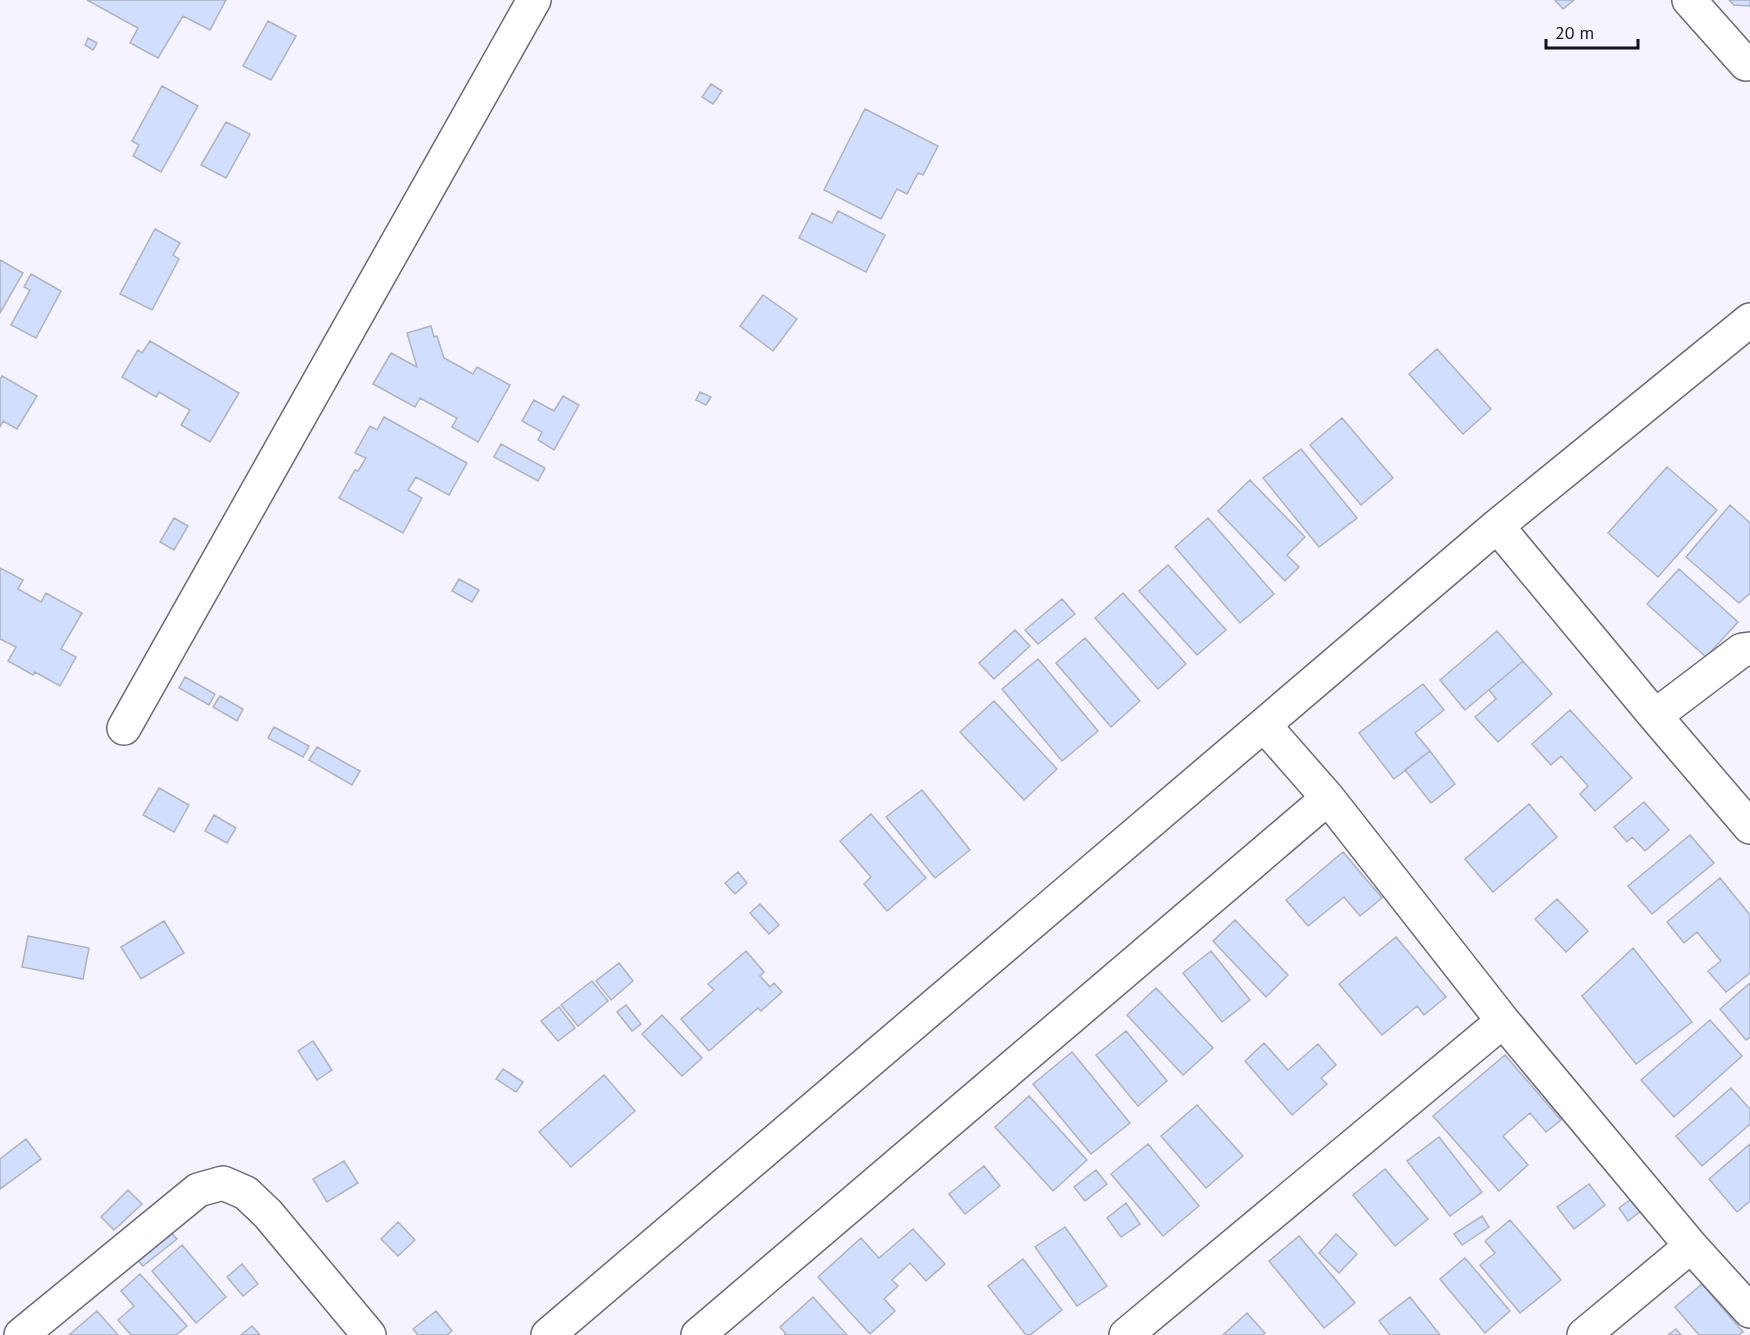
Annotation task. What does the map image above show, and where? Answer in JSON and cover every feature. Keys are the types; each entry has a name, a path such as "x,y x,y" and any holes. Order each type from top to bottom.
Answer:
{"street":[{"path":"124,728 534,0"},
{"path":"1689,0 1746,63 1750,60"},
{"path":"548,1335 1497,526 1750,320"},
{"path":"1497,526 1750,827"},
{"path":"1655,716 1742,650 1750,649"},
{"path":"1264,724 1328,798 1503,1021 1691,1246 1750,1311"},
{"path":"698,1335 1328,798"},
{"path":"1126,1335 1503,1021"},
{"path":"21,1335 198,1190 223,1183 246,1193 268,1214 369,1335"},
{"path":"1584,1335 1691,1246"}],"building":[{"path":"87,0 226,0 210,30 183,16 158,58 130,43 138,28"},
{"path":"1555,0 1574,0 1563,9"},
{"path":"1729,0 1750,0 1750,6 1734,5"},
{"path":"268,21 296,36 271,80 243,66"},
{"path":"88,38 97,43 93,50 85,45"},
{"path":"711,84 722,91 713,104 702,97"},
{"path":"162,86 198,106 161,172 133,156 139,145 132,141"},
{"path":"865,109 938,146 923,175 918,173 907,194 897,189 881,219 824,190"},
{"path":"226,122 250,134 226,178 201,165"},
{"path":"838,211 885,235 866,272 799,238 812,213 832,223"},
{"path":"155,229 180,243 173,255 179,259 152,310 120,294"},
{"path":"0,260 23,273 0,313"},
{"path":"31,274 61,291 36,338 11,325 30,290 24,287"},
{"path":"763,295 797,319 773,351 740,326"},
{"path":"431,326 444,358 473,374 477,367 510,385 478,442 452,427 457,418 420,398 415,407 373,384 391,353 417,367 407,333"},
{"path":"150,341 239,393 210,442 181,425 190,410 159,392 156,397 122,377 138,350 142,353"},
{"path":"1437,349 1491,409 1463,434 1409,374"},
{"path":"2,376 37,396 17,429 3,421 0,427 0,379"},
{"path":"700,392 711,397 706,405 696,400"},
{"path":"563,396 579,405 554,450 538,440 542,432 522,421 534,400 554,411"},
{"path":"384,417 467,463 449,495 416,477 408,490 422,498 403,533 339,498 355,470 358,471 366,458 355,453 370,426 377,430"},
{"path":"1342,418 1393,478 1361,505 1310,445"},
{"path":"501,444 545,468 538,481 494,457"},
{"path":"1301,449 1357,518 1319,547 1263,478"},
{"path":"1667,467 1717,510 1658,577 1608,533"},
{"path":"1250,480 1305,537 1287,555 1299,567 1285,581 1218,511"},
{"path":"1730,505 1750,523 1750,593 1739,603 1686,557"},
{"path":"174,518 188,526 174,550 160,542"},
{"path":"1208,518 1274,594 1240,623 1175,547"},
{"path":"1168,565 1226,630 1197,655 1139,591"},
{"path":"0,568 23,580 18,589 41,602 46,593 82,613 61,649 76,657 60,686 8,661 16,647 0,639"},
{"path":"1679,569 1738,622 1706,657 1647,604"},
{"path":"459,579 479,590 472,602 452,591"},
{"path":"1123,593 1186,664 1158,689 1095,618"},
{"path":"1062,599 1075,614 1038,644 1025,630"},
{"path":"1015,630 1030,646 994,679 979,663"},
{"path":"1497,631 1523,661 1465,710 1440,680"},
{"path":"1085,638 1140,701 1111,727 1056,663"},
{"path":"1038,659 1098,731 1062,761 1002,689"},
{"path":"1523,661 1552,694 1498,742 1475,717 1496,699 1489,690"},
{"path":"185,677 215,694 209,705 179,688"},
{"path":"1423,684 1444,710 1415,733 1430,751 1394,779 1359,733"},
{"path":"220,696 243,709 237,721 213,707"},
{"path":"994,701 1057,769 1024,800 960,732"},
{"path":"1570,710 1632,778 1595,811 1580,794 1588,786 1561,756 1551,765 1532,744"},
{"path":"274,727 309,746 303,757 268,738"},
{"path":"317,747 360,771 352,785 309,760"},
{"path":"1430,751 1455,784 1431,803 1405,770"},
{"path":"159,788 189,805 174,832 143,815"},
{"path":"922,790 970,850 935,878 886,817"},
{"path":"1644,802 1669,830 1645,851 1632,837 1627,842 1614,827"},
{"path":"1529,804 1557,837 1493,892 1465,859"},
{"path":"871,814 926,878 887,911 864,884 871,877 840,841"},
{"path":"214,815 236,828 227,843 205,831"},
{"path":"1690,835 1714,863 1652,914 1628,886"},
{"path":"1343,852 1382,898 1360,916 1344,897 1308,926 1286,900"},
{"path":"738,872 747,883 735,894 725,883"},
{"path":"1720,878 1750,915 1750,973 1726,992 1708,971 1721,961 1697,932 1684,943 1667,922"},
{"path":"1557,899 1588,931 1566,952 1535,919"},
{"path":"760,904 779,925 769,934 750,913"},
{"path":"1235,920 1288,975 1266,997 1213,941"},
{"path":"164,921 184,953 141,979 121,947"},
{"path":"28,936 89,948 83,979 22,967"},
{"path":"1396,937 1446,997 1424,1015 1417,1006 1382,1035 1339,984"},
{"path":"1633,948 1692,1022 1636,1064 1582,996"},
{"path":"746,951 764,972 760,976 770,987 774,983 782,992 761,1011 758,1008 709,1051 681,1019 714,990 708,984"},
{"path":"1211,951 1250,1000 1222,1022 1183,973"},
{"path":"619,963 633,981 611,1000 596,981"},
{"path":"592,981 608,1001 578,1026 561,1005"},
{"path":"1750,983 1750,1037 1746,1040 1720,1009"},
{"path":"1156,988 1213,1048 1183,1075 1127,1015"},
{"path":"626,1005 641,1024 632,1031 617,1012"},
{"path":"559,1007 575,1028 558,1041 541,1021"},
{"path":"662,1015 702,1058 682,1076 642,1034"},
{"path":"1710,1020 1742,1056 1674,1117 1641,1080"},
{"path":"1126,1031 1167,1081 1138,1106 1096,1055"},
{"path":"313,1041 332,1070 317,1080 298,1051"},
{"path":"1264,1043 1288,1070 1318,1044 1336,1065 1321,1078 1327,1084 1292,1115 1245,1061"},
{"path":"1072,1052 1130,1123 1091,1154 1033,1084"},
{"path":"1505,1055 1561,1120 1546,1132 1530,1113 1503,1136 1528,1165 1499,1191 1433,1116"},
{"path":"503,1069 523,1082 516,1092 496,1079"},
{"path":"604,1075 635,1111 571,1167 539,1132"},
{"path":"1731,1088 1750,1109 1750,1124 1702,1166 1676,1136"},
{"path":"1029,1096 1087,1160 1053,1191 995,1127"},
{"path":"1197,1105 1243,1156 1206,1188 1161,1136"},
{"path":"1439,1137 1482,1192 1450,1216 1407,1161"},
{"path":"26,1139 41,1159 0,1189 0,1159"},
{"path":"1148,1144 1199,1206 1163,1236 1111,1174"},
{"path":"1750,1144 1750,1201 1737,1212 1709,1179"},
{"path":"344,1161 358,1183 327,1202 313,1179"},
{"path":"984,1166 1000,1186 965,1214 949,1194"},
{"path":"1385,1169 1428,1219 1395,1246 1353,1195"},
{"path":"1096,1170 1107,1184 1085,1201 1074,1187"},
{"path":"1589,1184 1605,1205 1574,1229 1557,1207"},
{"path":"128,1190 142,1204 114,1230 101,1217"},
{"path":"1637,1195 1646,1207 1628,1221 1619,1208"},
{"path":"1126,1203 1140,1224 1121,1237 1107,1218"},
{"path":"1482,1216 1489,1227 1462,1245 1454,1234"},
{"path":"1510,1220 1561,1280 1520,1313 1480,1265 1495,1253 1485,1241"},
{"path":"398,1222 415,1240 398,1256 381,1239"},
{"path":"166,1227 177,1239 143,1266 132,1254"},
{"path":"1065,1227 1107,1286 1077,1306 1035,1247"},
{"path":"913,1229 945,1264 926,1281 910,1263 892,1280 898,1286 884,1299 895,1311 870,1334 818,1277 861,1238 879,1258"},
{"path":"1336,1234 1357,1254 1339,1273 1319,1253"},
{"path":"1299,1236 1355,1303 1324,1328 1269,1261"},
{"path":"182,1245 226,1297 196,1323 152,1271"},
{"path":"1465,1258 1510,1311 1485,1333 1440,1279"},
{"path":"1023,1259 1062,1310 1030,1335 1026,1335 988,1286"},
{"path":"242,1264 258,1284 243,1296 227,1277"},
{"path":"140,1274 187,1326 176,1335 131,1335 118,1320 134,1306 121,1291"},
{"path":"1702,1284 1743,1332 1739,1335 1699,1335 1675,1307"},
{"path":"813,1297 847,1335 784,1335 786,1334 780,1327"},
{"path":"1410,1297 1440,1335 1390,1335 1379,1321"},
{"path":"97,1311 118,1335 69,1335"},
{"path":"436,1311 452,1331 447,1335 418,1335 413,1329"},
{"path":"1247,1313 1265,1333 1262,1335 1223,1335"},
{"path":"252,1326 260,1335 241,1335"},
{"path":"1676,1329 1681,1335 1668,1335"}]}
